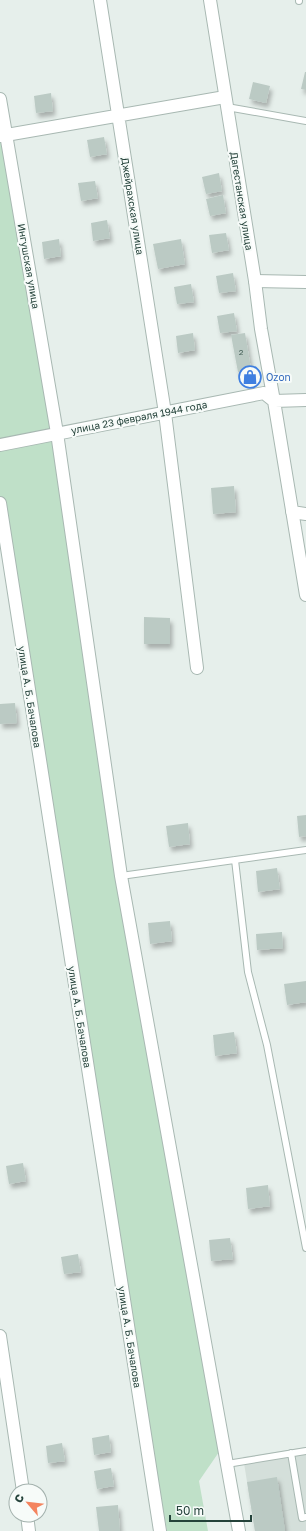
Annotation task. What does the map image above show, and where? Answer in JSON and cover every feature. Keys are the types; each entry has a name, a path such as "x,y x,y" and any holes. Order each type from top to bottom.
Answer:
{"street":[{"name":"Джейрахская улица","path":"100,0 165,412 197,668"},
{"name":"Дагестанская улица","path":"210,0 255,281 261,329 306,595"},
{"name":"Ингушская улица","path":"0,99 3,135 57,433 121,876 239,1531"},
{"path":"3,135 119,115 226,102"},
{"path":"255,281 306,282"},
{"name":"улица 23 февраля 1944 года","path":"0,445 264,393 274,401"},
{"path":"274,401 306,400"},
{"name":"улица А. Б. Бачалова","path":"0,503 160,1531"},
{"path":"292,512 306,514"},
{"path":"0,1336 22,1483"}],"lane":[{"path":"226,102 306,121"},
{"path":"121,876 306,850"},
{"path":"235,860 248,972 267,1045 306,1248"},
{"path":"227,1464 306,1451"},
{"path":"291,1453 302,1518 306,1517"}],"shaded area":[{"path":"306,1447 306,1531 255,1531 243,1457"}],"green space":[{"path":"0,99 57,433 219,1452 199,1481 208,1531 167,1531 106,1186 0,503"}],"building":[{"path":"306,72 306,90 301,89"},
{"path":"253,82 270,86 266,103 249,99"},
{"path":"51,93 53,111 36,113 34,96"},
{"path":"104,137 107,154 90,157 87,140"},
{"path":"219,173 222,191 206,194 202,177"},
{"path":"95,181 98,198 81,201 78,183"},
{"path":"223,195 226,213 210,216 206,199"},
{"path":"107,220 110,238 93,241 91,223"},
{"path":"226,233 229,250 212,253 209,235"},
{"path":"59,239 61,256 44,259 42,242"},
{"path":"181,239 185,264 158,269 153,244"},
{"path":"233,273 236,291 219,293 216,276"},
{"path":"191,284 194,302 177,304 174,287"},
{"path":"234,313 237,331 220,333 217,316"},
{"path":"193,333 195,350 178,353 176,336"},
{"path":"245,333 251,369 238,372 231,335"},
{"path":"234,486 236,512 213,514 211,488"},
{"path":"144,617 170,618 170,644 144,644"},
{"path":"15,703 17,723 0,724 0,704"},
{"path":"306,815 306,836 299,837 297,816"},
{"path":"188,823 190,844 169,847 166,826"},
{"path":"277,868 280,889 258,892 256,871"},
{"path":"170,921 172,941 150,944 148,923"},
{"path":"282,932 283,948 257,950 256,934"},
{"path":"306,981 306,1002 287,1005 284,984"},
{"path":"234,1032 237,1053 215,1056 213,1035"},
{"path":"23,1163 26,1181 9,1184 6,1166"},
{"path":"268,1185 270,1206 248,1209 246,1188"},
{"path":"230,1238 233,1259 211,1261 209,1240"},
{"path":"78,1254 81,1272 64,1274 61,1257"},
{"path":"109,1435 111,1452 94,1455 92,1438"},
{"path":"62,1443 65,1461 48,1463 46,1446"},
{"path":"111,1468 114,1486 97,1489 94,1471"},
{"path":"277,1477 285,1531 255,1531 247,1482"},
{"path":"118,1505 120,1531 99,1531 96,1507"}],"place":[{"name":"Ozon","path":"250,377"}]}
